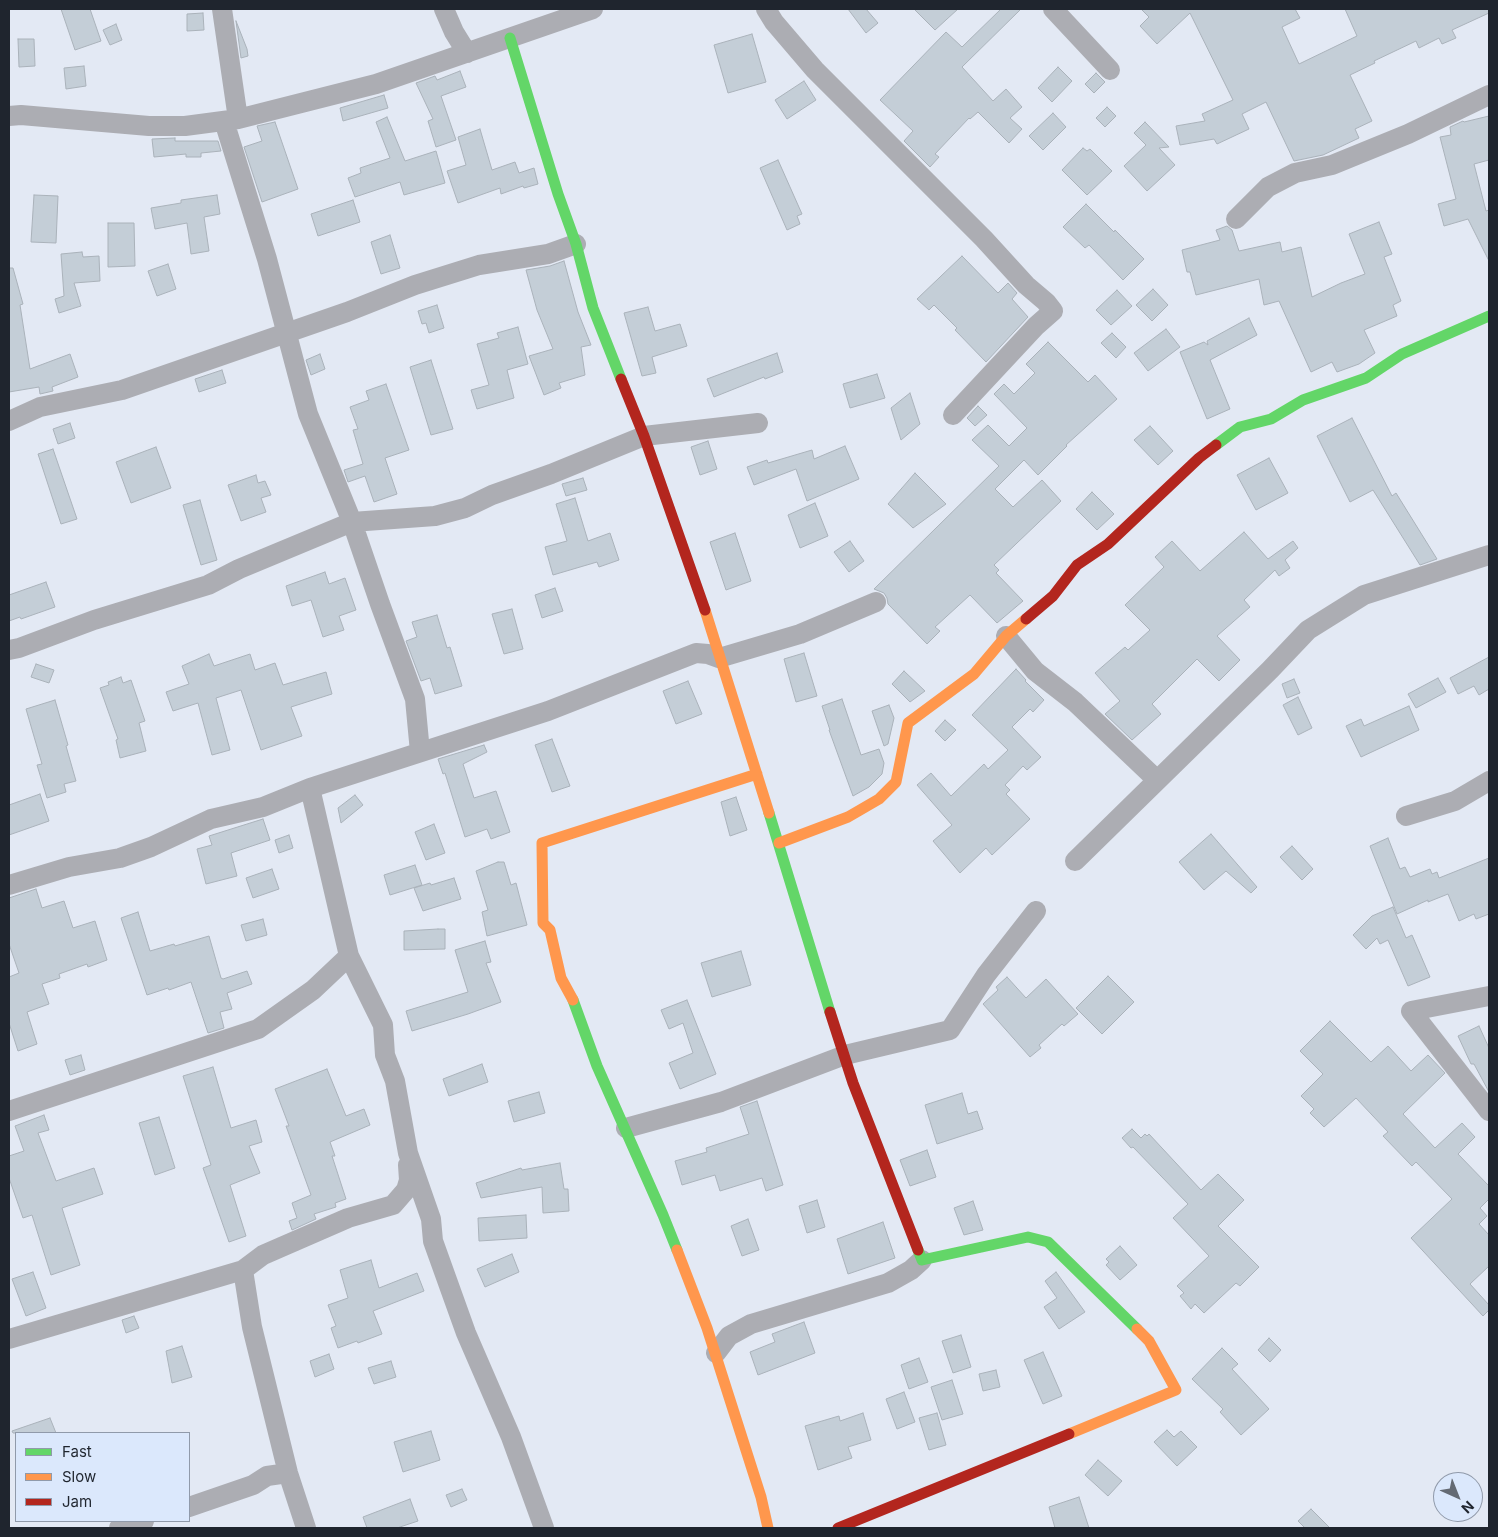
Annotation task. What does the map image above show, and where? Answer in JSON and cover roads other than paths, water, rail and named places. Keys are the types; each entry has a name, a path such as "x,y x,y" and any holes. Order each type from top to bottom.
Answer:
{"street":[{"path":"222,9 231,120 286,332 308,414 352,522 415,699 420,752"},
{"path":"444,9 454,32 467,53"},
{"path":"9,116 21,115 149,126 185,126 231,120 376,84 593,9"},
{"path":"766,9 774,22 815,70 1053,311 1036,326 953,415"},
{"path":"1053,9 1110,70"},
{"path":"510,38 558,194 576,244 592,308 644,436 698,589 779,843 813,961 853,1083 922,1260"},
{"path":"1236,219 1268,187 1295,173 1332,165 1408,134 1489,95"},
{"path":"9,421 40,407 122,390 347,312 415,285 478,265 548,254 576,244"},
{"path":"779,843 848,818 879,799 896,782 908,723 974,674 1006,636 1053,596 1077,565 1108,544 1199,458 1240,427 1271,419 1303,400 1366,378 1402,354 1489,316"},
{"path":"9,650 94,620 208,585 239,569 352,522 435,516 465,508 492,495 543,477 644,436 758,423"},
{"path":"1075,861 1270,670 1308,630 1364,595 1489,555"},
{"path":"9,885 69,867 120,858 151,847 211,819 262,807 310,788 548,712 696,653 708,654 719,658 800,634 876,602"},
{"path":"696,653 710,629"},
{"path":"1006,636 1035,671 1075,702 1157,780"},
{"path":"757,774 542,843 543,922 550,930 561,978 576,1005 597,1066 663,1215 707,1328 768,1528"},
{"path":"1406,816 1455,801 1489,781"},
{"path":"310,788 349,956 383,1025 384,1055 394,1081 408,1153 431,1219 433,1241 466,1333 511,1438 544,1528"},
{"path":"626,1128 721,1102 845,1055 950,1030 986,975 1036,911"},
{"path":"9,1111 258,1029 313,990 349,956"},
{"path":"1489,996 1411,1011 1489,1111"},
{"path":"9,1339 243,1270 263,1256 348,1218 393,1205 406,1190 408,1153"},
{"path":"393,1205 431,1219"},
{"path":"716,1353 729,1336 751,1324 888,1283 911,1270 922,1260 1028,1237 1048,1242 1149,1341 1176,1390 838,1528"},
{"path":"243,1270 252,1327 288,1473 306,1528"},
{"path":"707,1328 729,1336"},
{"path":"190,1506 253,1485 267,1476 288,1473"},
{"path":"119,1528 140,1522"}]}
